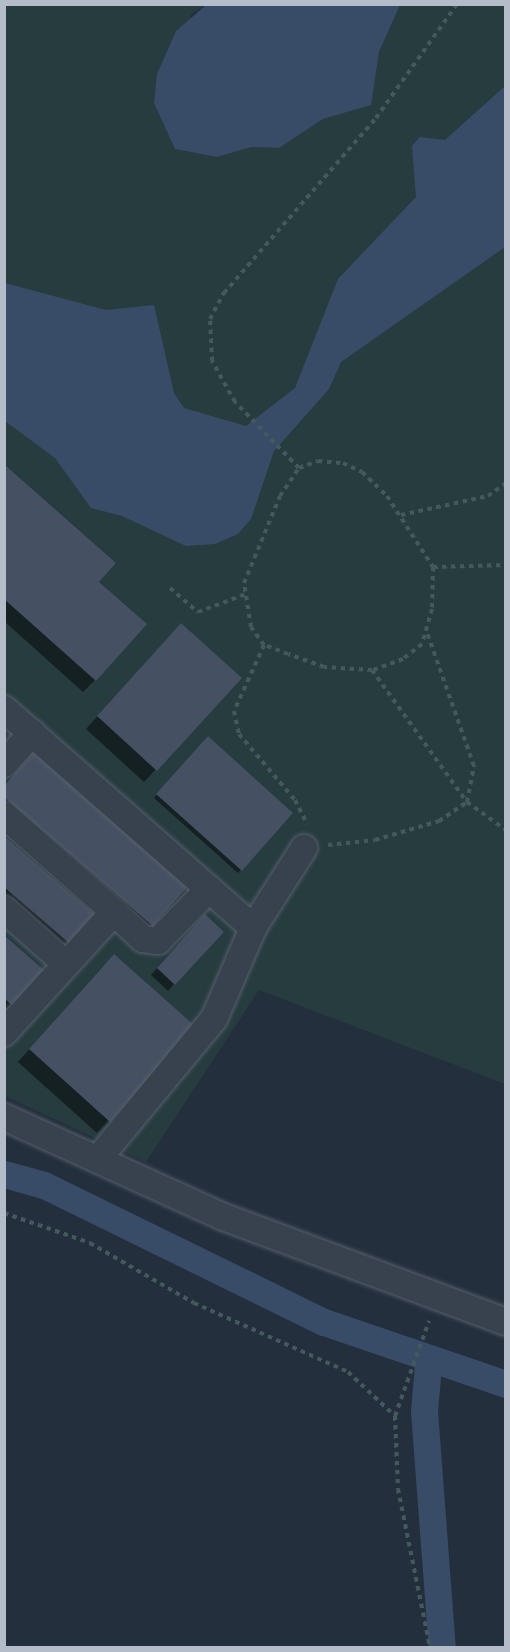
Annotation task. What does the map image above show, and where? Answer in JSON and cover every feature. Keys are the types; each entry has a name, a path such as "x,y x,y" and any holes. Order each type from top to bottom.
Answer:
{"street":[{"path":"4,710 253,928"},
{"path":"4,764 32,733"},
{"path":"4,815 143,939 158,941 208,889"},
{"path":"98,1159 214,1019 253,928 304,848"},
{"path":"4,909 66,964"},
{"path":"8,1024 114,912"},
{"path":"4,1117 221,1216 506,1322"}],"path":[{"path":"299,468 236,402 212,361 210,320 224,293 376,118 457,4"},
{"path":"318,461 343,463 362,472 401,515 433,567 426,630 422,644 403,659 372,670 324,667 264,645 251,627 244,583 280,496 299,468 318,461"},
{"path":"401,515 488,496 506,483"},
{"path":"433,567 506,566"},
{"path":"170,588 198,612 246,594"},
{"path":"264,645 234,711 239,734 296,800 308,825 304,848 375,840 439,821 467,802 474,766 426,630"},
{"path":"372,670 467,802 506,830"},
{"path":"4,1213 90,1243 194,1303 348,1372 395,1416"},
{"path":"430,1647 398,1489 395,1416 433,1311"}],"green space":[{"path":"5,5 206,5 191,14 175,149 217,157 252,147 279,148 323,119 370,105 379,52 400,5 505,5 505,1084 259,990 146,1162 5,1096 5,998 12,1005 44,970 5,935 5,887 70,944 95,915 5,836 5,797 153,926 188,886 5,786 5,599 146,624 99,582 116,563 5,464","holes":["181,623 241,678 157,771 97,716","208,736 293,813 242,871 157,794","205,915 224,932 175,985 157,967","114,954 195,1026 109,1122 29,1049"]}],"water":[{"path":"206,5 400,5 379,52 371,105 323,119 279,148 252,147 217,157 175,149 154,103 157,74 176,31"},
{"path":"505,86 505,247 341,362 329,389 274,451 251,519 238,534 215,544 186,546 122,516 91,508 55,458 5,421 5,283 106,310 154,305 174,393 184,408 246,426 295,388 338,279 416,197 412,146 420,137 445,140"}],"building":[{"path":"4,464 116,563 99,582 147,624 96,681 4,599"},
{"path":"181,623 242,678 157,771 97,716"},
{"path":"208,736 293,813 242,871 156,794"},
{"path":"34,752 188,886 153,926 4,797 4,786"},
{"path":"4,836 95,915 70,944 4,887"},
{"path":"205,914 224,932 175,985 157,968"},
{"path":"4,935 44,970 13,1006 4,998"},
{"path":"114,954 195,1026 110,1122 29,1049"}],"waterway":[{"path":"4,1174 44,1185 324,1322 506,1384"},
{"path":"428,1365 424,1411 442,1648"}]}
